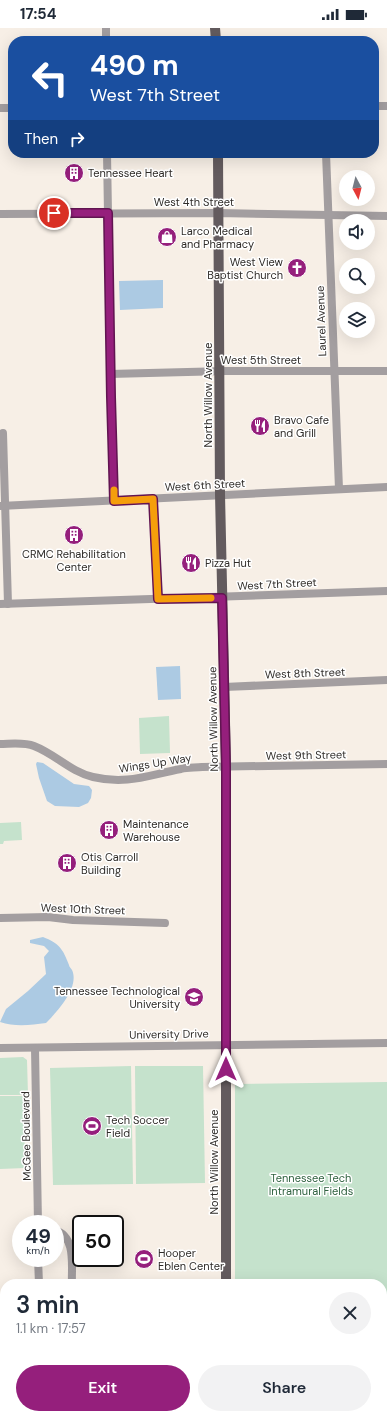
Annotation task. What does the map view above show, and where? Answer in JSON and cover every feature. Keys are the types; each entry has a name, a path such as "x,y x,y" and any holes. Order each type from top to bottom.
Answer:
{"main road":[{"name":"North Willow Avenue","path":"218,158 220,494 226,767 226,1279"}],"street":[{"path":"107,158 110,374 114,501"},
{"name":"Laurel Avenue","path":"326,158 338,489"},
{"name":"West 4th Street","path":"0,214 218,213 387,216"},
{"name":"West 5th Street","path":"110,374 387,371"},
{"path":"3,433 2,506 4,604"},
{"name":"West 6th Street","path":"2,506 153,499 220,494 387,487"},
{"path":"153,499 158,599"},
{"name":"West 7th Street","path":"4,604 222,598 387,591"},
{"name":"West 8th Street","path":"224,687 387,680"},
{"name":"Wings Up Way","path":"0,744 32,745 77,771 91,776 111,780 130,780 183,768 226,767"},
{"name":"West 9th Street","path":"226,767 387,764"},
{"name":"West 10th Street","path":"0,918 48,917 73,920 165,922"},
{"name":"University Drive","path":"0,1048 387,1043"},
{"name":"McGee Boulevard","path":"35,1048 38,1215"},
{"path":"64,1236 68,1240 71,1248 72,1279"},
{"path":"38,1267 39,1279"}],"green space":[{"path":"169,716 170,753 140,754 139,718"},
{"path":"21,822 22,840 4,841 3,844 0,844 0,823"},
{"path":"23,1057 27,1060 28,1095 0,1095 0,1058"},
{"name":"Tech Soccer Field","path":"131,1066 133,1184 53,1185 50,1068"},
{"name":"Tech Soccer Field","path":"135,1066 203,1066 205,1183 136,1184"},
{"name":"Tennessee Tech Intramural Fields","path":"387,1082 387,1279 235,1279 235,1084"},
{"path":"0,1096 24,1096 25,1168 0,1169"}],"water":[{"path":"163,280 163,308 120,310 119,281"},
{"path":"180,666 181,699 158,700 156,667"},
{"path":"37,762 43,763 74,784 89,786 92,790 91,798 88,803 79,807 55,806 47,801 39,778 36,764"},
{"path":"43,937 60,947 72,970 74,977 73,984 66,999 46,1023 17,1025 0,1022 6,1009 46,974 44,957 49,951 44,946 30,943 30,940"}],"slow traffic":[{"path":"114,490 114,501 153,499 158,599 211,598"}],"place":[{"name":"Tennessee Heart","path":"74,173"},
{"name":"Larco Medical and Pharmacy","path":"167,237"},
{"name":"West View Baptist Church","path":"297,268"},
{"name":"Bravo Cafe and Grill","path":"260,426"},
{"name":"CRMC Rehabilitation Center","path":"74,535"},
{"name":"Pizza Hut","path":"191,563"},
{"name":"Maintenance Warehouse","path":"109,830"},
{"name":"Otis Carroll Building","path":"67,863"},
{"name":"Tennessee Technological University","path":"194,997"},
{"name":"Tech Soccer Field","path":"92,1126"},
{"name":"Hooper Eblen Center","path":"144,1259"}],"route":[{"path":"54,213 108,213 114,501 153,499 158,599 222,598 226,767 226,1069"}]}
